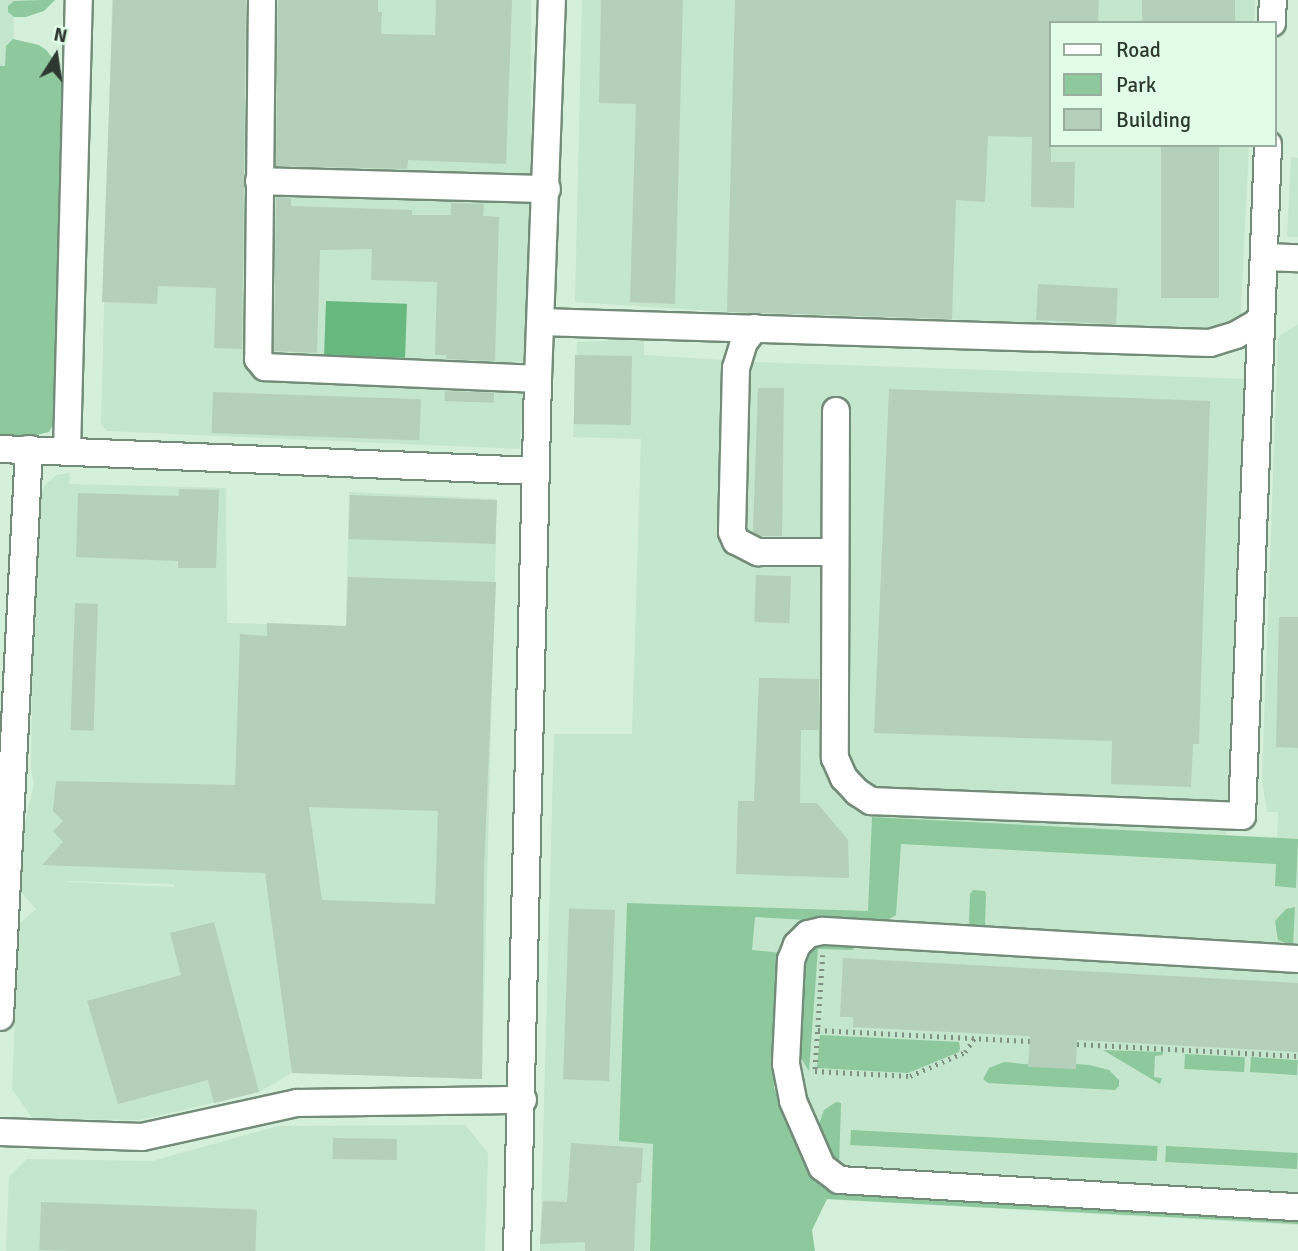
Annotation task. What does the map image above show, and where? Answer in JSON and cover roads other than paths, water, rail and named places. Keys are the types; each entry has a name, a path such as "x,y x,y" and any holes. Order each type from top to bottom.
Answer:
{"lane":[{"path":"67,452 79,0"},
{"path":"262,0 256,348 258,359 265,367 538,379"},
{"path":"517,1251 523,1100 538,379 552,0"},
{"path":"1272,21 1273,0"},
{"path":"836,411 835,758 844,778 857,792 871,801 1242,816 1268,147"},
{"path":"259,181 547,189"},
{"path":"1264,257 1298,258"},
{"path":"541,322 1210,343 1236,335 1260,321"},
{"path":"755,328 744,342 736,368 732,532 736,541 758,552 835,552"},
{"path":"0,449 536,471"},
{"path":"0,1017 29,449"},
{"path":"1298,959 822,931 808,934 797,945 792,960 786,1064 793,1101 822,1167 839,1181 1298,1207"},
{"path":"0,1132 142,1137 297,1103 523,1100"}]}
